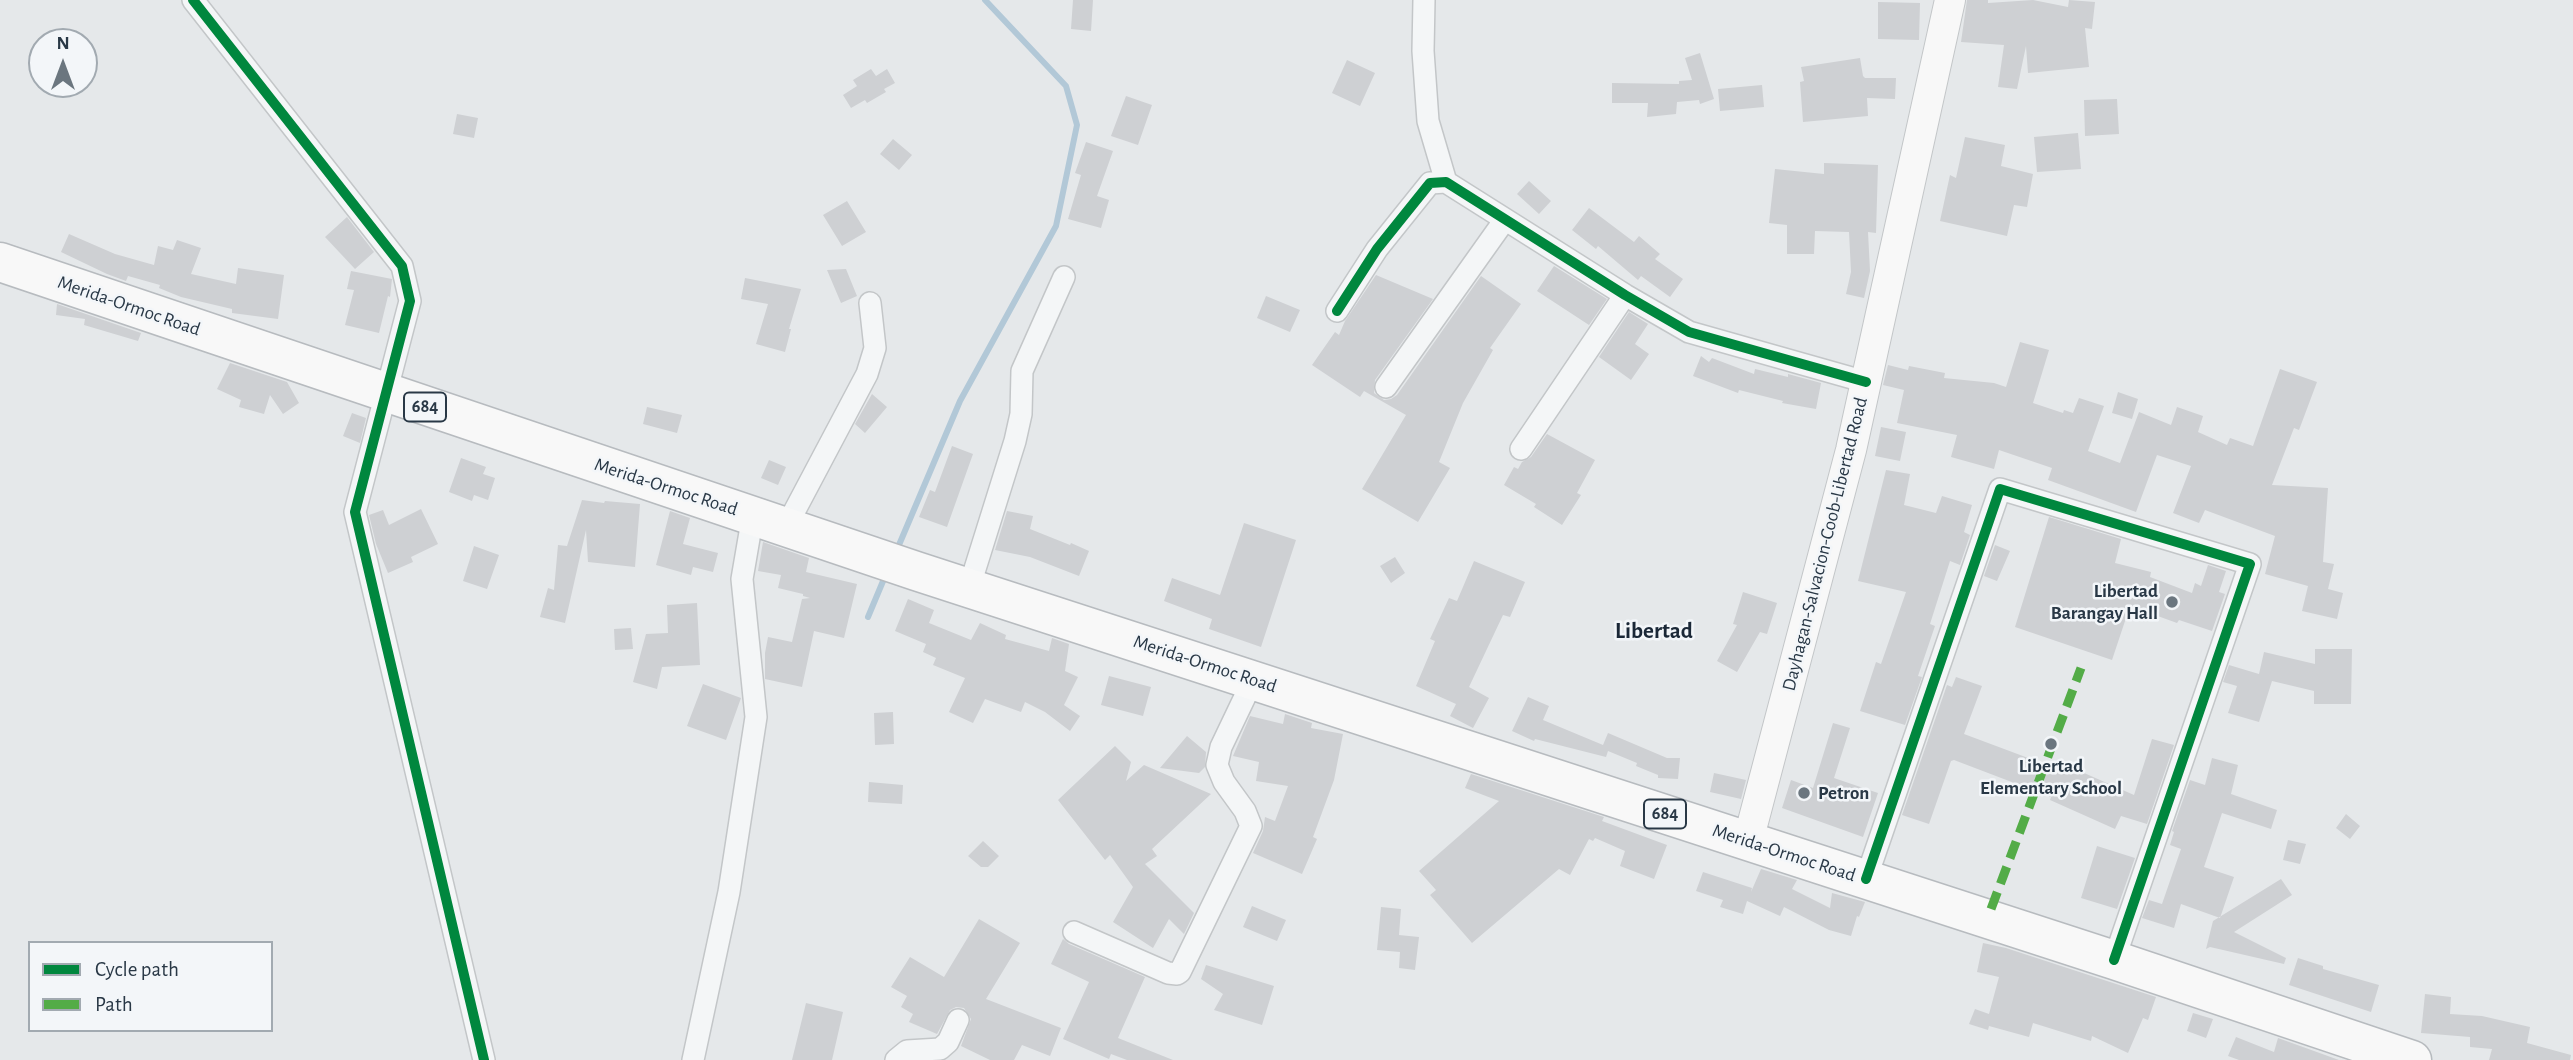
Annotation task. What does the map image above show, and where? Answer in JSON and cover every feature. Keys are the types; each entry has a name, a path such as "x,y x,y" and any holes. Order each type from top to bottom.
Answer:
{"highway":[{"name":"Merida-Ormoc Road","path":"0,262 916,571 2114,960 2412,1060"}],"main road":[{"name":"Dayhagan-Salvacion-Coob-Libertad Road","path":"1748,841 1851,450 1950,0"}],"street":[{"path":"193,0 402,266 410,301 355,512 484,1060"},
{"path":"1424,0 1423,51 1428,121 1446,183"},
{"path":"1338,311 1377,249 1430,183 1446,183 1689,332 1866,382"},
{"path":"1386,387 1504,221"},
{"path":"969,588 1015,441 1021,414 1022,371 1065,277"},
{"path":"1521,449 1625,295"},
{"path":"693,1060 729,892 756,717 742,579 769,521 867,374 875,348 870,303"},
{"path":"1866,879 2000,489 2250,564 2114,960"},
{"path":"1074,932 1168,973 1180,972 1251,825 1245,811 1224,782 1217,765 1221,747 1253,680"},
{"path":"896,1060 907,1051 940,1049 948,1042 958,1020"}],"building":[{"path":"1073,0 1093,0 1091,31 1071,29"},
{"path":"1967,0 1988,0 1988,3 2033,0 2068,7 2069,0 2095,2 2092,29 2085,28 2089,67 2028,73 2026,46 2017,89 1998,87 2004,45 1961,42"},
{"path":"1878,2 1920,3 1919,40 1878,39"},
{"path":"1700,53 1714,99 1700,104 1699,100 1677,102 1676,114 1647,117 1648,103 1612,103 1612,83 1679,84 1679,81 1692,80 1685,58"},
{"path":"1860,58 1865,78 1896,78 1895,99 1867,98 1868,116 1803,122 1800,82 1804,81 1801,67"},
{"path":"1347,60 1375,73 1360,106 1332,93"},
{"path":"871,69 876,76 887,69 895,83 867,103 865,100 851,108 843,95 857,86 853,80"},
{"path":"1762,85 1764,107 1720,111 1718,89"},
{"path":"1126,96 1152,105 1138,145 1111,136"},
{"path":"2117,99 2119,134 2085,136 2084,100"},
{"path":"457,114 478,118 474,138 453,134"},
{"path":"2078,133 2081,169 2037,172 2034,137"},
{"path":"1965,137 2005,145 2001,166 2033,174 2027,207 2014,205 2007,236 1940,221 1950,175 1956,178"},
{"path":"893,139 912,155 899,170 880,154"},
{"path":"1086,142 1113,151 1097,196 1109,200 1101,228 1068,219 1081,175 1075,173"},
{"path":"1824,163 1878,165 1876,233 1868,232 1870,271 1864,298 1846,294 1851,272 1849,232 1815,231 1814,254 1787,254 1787,225 1769,223 1775,169 1824,174"},
{"path":"1529,181 1551,201 1539,214 1517,194"},
{"path":"847,201 866,232 842,246 823,215"},
{"path":"1589,208 1634,242 1639,236 1660,254 1655,259 1683,279 1670,297 1641,276 1638,280 1598,246 1596,249 1572,230"},
{"path":"347,217 374,252 355,269 325,237"},
{"path":"69,234 115,254 154,265 158,246 173,250 177,240 201,248 191,274 236,284 238,268 284,275 278,319 232,313 232,309 181,297 159,288 160,285 128,276 126,281 107,274 61,252"},
{"path":"1554,266 1607,299 1589,325 1537,291"},
{"path":"846,269 857,296 841,303 827,270"},
{"path":"351,271 392,279 390,297 388,296 379,333 345,325 354,290 347,289"},
{"path":"1376,275 1433,299 1375,380 1374,393 1384,400 1397,395 1481,276 1521,304 1490,348 1493,350 1463,403 1439,462 1450,468 1418,522 1362,489 1406,415 1364,391 1360,397 1312,365 1335,332 1339,335 1345,321"},
{"path":"745,278 801,289 785,352 756,344 768,304 741,299"},
{"path":"1266,296 1300,310 1290,332 1257,318"},
{"path":"57,304 141,333 138,341 84,325 85,319 56,315"},
{"path":"1629,312 1648,324 1635,344 1649,354 1631,380 1599,357"},
{"path":"2020,342 2049,350 2033,403 2063,413 2064,410 2073,413 2079,398 2104,406 2088,451 2120,463 2139,412 2171,425 2177,407 2203,416 2198,432 2227,445 2230,438 2253,446 2280,369 2317,382 2299,430 2294,428 2272,485 2328,488 2323,562 2334,564 2328,589 2343,593 2337,619 2302,611 2308,586 2265,574 2275,536 2205,510 2199,523 2173,513 2191,466 2157,455 2136,512 2048,480 2052,468 1999,450 1994,469 1951,457 1957,435 1897,423 1904,390 1883,385 1888,365 1908,370 1909,366 1945,373 1944,378 1994,383 2006,387"},
{"path":"1701,356 1709,362 1712,358 1754,374 1755,369 1821,383 1816,409 1782,403 1783,401 1739,390 1738,393 1693,376"},
{"path":"230,363 287,382 299,403 283,414 270,395 264,414 239,407 241,400 217,389"},
{"path":"2118,392 2138,399 2132,419 2112,413"},
{"path":"872,394 887,407 865,433 855,424"},
{"path":"647,407 682,415 677,433 643,424"},
{"path":"352,413 366,418 360,443 343,436"},
{"path":"1881,427 1906,432 1900,461 1875,456"},
{"path":"1547,434 1595,460 1577,493 1581,495 1562,525 1534,507 1536,504 1504,485 1514,467 1518,469 1522,462 1531,457"},
{"path":"952,446 973,454 947,527 919,517 930,490 935,492"},
{"path":"461,458 486,467 483,474 495,478 488,500 474,495 472,501 449,492"},
{"path":"769,460 786,467 778,485 761,478"},
{"path":"1886,470 1910,474 1904,505 1936,513 1942,496 1972,505 1964,532 1970,535 1960,565 1950,561 1930,624 1935,626 1918,676 1922,677 1905,725 1860,711 1876,662 1881,664 1906,592 1858,581"},
{"path":"582,500 640,504 635,567 588,562 586,530 565,623 540,617 548,588 554,590 558,545 567,546"},
{"path":"421,509 438,544 411,557 413,562 388,573 376,544 369,515 383,510 389,525"},
{"path":"670,511 690,518 683,544 718,553 713,572 693,567 691,575 656,565"},
{"path":"1007,511 1033,516 1030,529 1089,551 1079,576 1030,557 995,550"},
{"path":"2049,517 2121,539 2115,563 2151,572 2150,577 2192,593 2195,583 2201,586 2208,565 2226,571 2219,592 2225,594 2212,631 2179,620 2177,623 2130,606 2112,660 2015,627"},
{"path":"1244,523 1296,540 1261,647 1209,629 1212,619 1164,601 1172,578 1220,595"},
{"path":"763,542 809,558 806,572 857,584 844,638 814,631 802,687 765,679 768,637 792,642 802,599 810,598 778,588 781,575 758,571"},
{"path":"1995,545 2010,551 1997,581 1984,576"},
{"path":"474,546 499,555 487,589 463,581"},
{"path":"1395,557 1405,573 1391,583 1380,566"},
{"path":"1474,561 1525,582 1510,617 1503,615 1469,687 1489,698 1473,728 1450,716 1456,704 1416,686 1435,641 1430,639 1449,598 1457,601"},
{"path":"1743,592 1777,603 1767,634 1760,632 1737,672 1717,661 1737,625 1733,624"},
{"path":"908,599 934,610 929,623 971,640 980,623 1006,635 1005,639 1049,651 1052,638 1069,644 1065,671 1078,677 1064,705 1080,716 1070,731 1045,712 1025,702 1021,712 985,699 973,723 949,712 965,678 933,665 936,658 923,652 926,644 895,631"},
{"path":"697,603 700,665 662,667 657,689 633,682 646,634 668,633 667,605"},
{"path":"631,628 633,649 615,650 614,629"},
{"path":"2315,649 2352,649 2351,704 2314,704 2314,691 2272,681 2259,722 2228,713 2237,686 2223,682 2229,665 2259,674 2264,652 2315,664"},
{"path":"1109,676 1151,687 1143,716 1101,705"},
{"path":"1956,677 1982,686 1964,734 2063,771 2066,765 2134,795 2152,739 2174,745 2147,824 2121,816 2115,829 2050,800 2051,797 1954,760 1951,761 1929,824 1902,815 1947,685 1952,687"},
{"path":"703,684 741,698 726,740 687,726"},
{"path":"1528,697 1549,706 1543,720 1603,745 1608,733 1667,758 1680,758 1678,779 1658,778 1658,775 1636,766 1637,763 1608,751 1606,757 1535,739 1534,741 1512,731"},
{"path":"893,712 894,744 875,745 874,713"},
{"path":"1285,714 1312,723 1311,728 1343,734 1334,780 1313,837 1317,839 1302,874 1253,853 1263,831 1265,817 1275,821 1288,786 1256,781 1259,762 1233,756 1250,716 1283,724"},
{"path":"1833,723 1850,728 1834,778 1878,793 1863,837 1782,808 1791,780 1813,788"},
{"path":"1187,736 1206,752 1205,767 1199,773 1160,768"},
{"path":"1115,746 1131,762 1126,781 1144,765 1211,794 1152,849 1157,856 1145,864 1194,913 1184,934 1169,919 1153,948 1113,922 1133,887 1110,855 1105,860 1058,800"},
{"path":"2212,758 2238,765 2231,794 2277,810 2271,829 2222,813 2204,867 2234,877 2220,918 2181,904 2174,928 2142,918 2149,900 2162,904 2181,849 2170,845 2174,832 2172,831 2190,780 2205,785"},
{"path":"1714,773 1746,780 1741,799 1710,792"},
{"path":"1471,774 1604,817 1602,821 1667,845 1654,879 1620,866 1625,851 1595,838 1593,841 1589,839 1570,875 1559,869 1472,943 1430,895 1436,890 1419,871 1499,801 1465,788"},
{"path":"869,782 903,785 902,804 868,802"},
{"path":"2346,814 2360,826 2350,839 2336,828"},
{"path":"2288,840 2306,844 2300,864 2283,860"},
{"path":"983,841 999,856 988,867 981,867 968,856"},
{"path":"2097,846 2135,858 2117,909 2081,898"},
{"path":"1761,869 1797,880 1792,889 1830,908 1832,893 1865,902 1851,936 1829,930 1784,907 1780,916 1747,901 1743,914 1720,907 1723,900 1696,891 1703,872 1752,888 1751,892"},
{"path":"2281,879 2292,895 2234,932 2286,958 2284,964 2210,947 2206,949 2213,921"},
{"path":"1252,906 1286,920 1277,941 1243,927"},
{"path":"1381,907 1401,909 1399,935 1419,937 1415,970 1399,968 1400,952 1377,950"},
{"path":"979,919 1020,943 986,999 1061,1028 1050,1056 1022,1045 1014,1060 990,1060 961,1046 971,1019 964,1008 956,1007 950,1010 937,1034 909,1022 913,1014 901,1007 907,996 891,987 910,957 944,977"},
{"path":"1063,939 1145,977 1118,1038 1173,1060 1127,1060 1111,1054 1109,1059 1063,1039 1089,982 1051,964"},
{"path":"1983,943 2156,997 2148,1020 2143,1018 2128,1053 2092,1036 2091,1041 2033,1023 2029,1037 1989,1026 1988,1030 1969,1024 1975,1009 1989,1014 1999,977 1977,972"},
{"path":"2298,958 2323,966 2323,969 2379,985 2371,1012 2289,985"},
{"path":"1206,965 1274,986 1262,1025 1214,1010 1223,994 1201,979"},
{"path":"2425,994 2451,997 2450,1014 2482,1016 2530,1027 2527,1043 2571,1055 2570,1060 2489,1060 2492,1049 2470,1047 2470,1037 2421,1033"},
{"path":"806,1003 843,1012 832,1060 792,1060"},
{"path":"2193,1013 2213,1019 2206,1038 2187,1031"},
{"path":"2236,1037 2274,1052 2278,1038 2339,1060 2239,1060 2228,1056"}],"waterway":[{"path":"896,552 960,401 1056,226 1077,125 1066,86 985,0"},
{"path":"868,617 886,574"}],"marked path":[{"path":"1991,909 2081,668"}],"cycle path":[{"path":"193,0 402,266 410,301 355,512 484,1060"},
{"path":"1337,311 1377,249 1430,183 1446,182 1625,295 1689,332 1866,382"},
{"path":"1866,879 2000,489 2250,564 2114,960"}],"place":[{"name":"Libertad Barangay Hall","path":"2172,602"},
{"name":"Libertad Elementary School","path":"2051,744"},
{"name":"Petron","path":"1804,793"}],"district":[{"name":"Libertad","path":"1654,631"}]}
